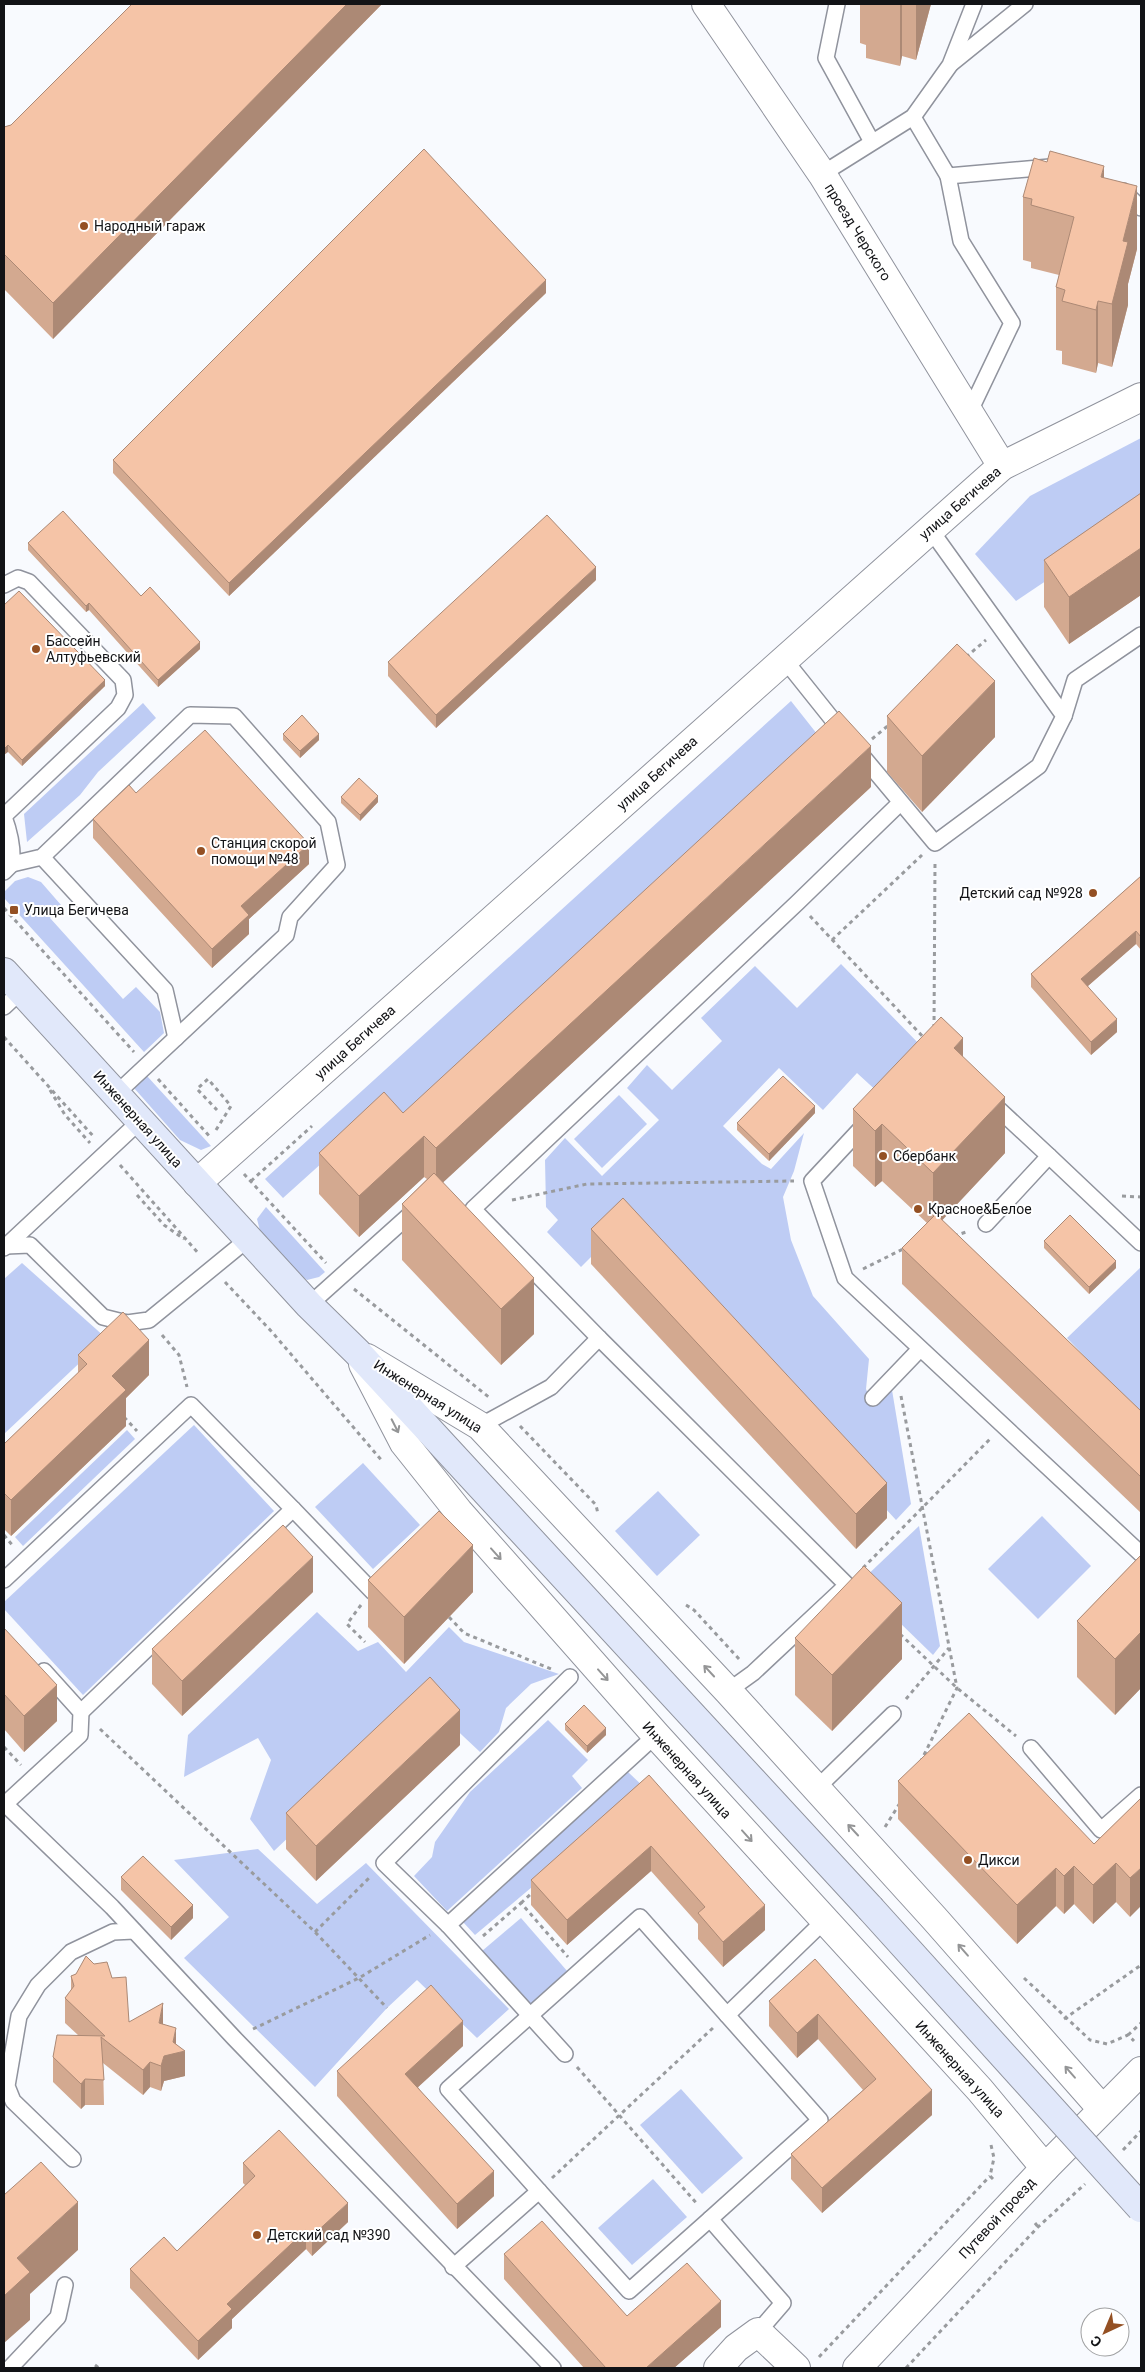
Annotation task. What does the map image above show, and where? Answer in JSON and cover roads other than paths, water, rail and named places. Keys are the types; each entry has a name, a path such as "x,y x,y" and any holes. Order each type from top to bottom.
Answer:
{"main road":[{"name":"Инженерная улица","path":"10,990 116,1094 309,1306 357,1352"},
{"path":"357,1352 870,1908 1141,2208"}],"street":[{"name":"проезд Черского","path":"706,4 822,174 970,411 1002,466"},
{"name":"улица Бегичева","path":"197,1184 219,1147 784,659 1002,466 1141,397"},
{"name":"Инженерная улица","path":"357,1352 480,1426 728,1691 934,1918 1102,2109"},
{"name":"Инженерная улица","path":"357,1352 404,1443 452,1517 656,1735 824,1922 980,2090 1045,2168"},
{"name":"Путевой проезд","path":"857,2368 1045,2168 1141,2071"},
{"path":"718,2368 736,2348 758,2332 805,2365"}],"lane":[{"path":"837,4 826,58 872,142"},
{"path":"822,174 912,117 950,65 974,4"},
{"path":"950,65 1025,4"},
{"path":"912,117 948,176 961,241 1012,323 970,411"},
{"path":"948,176 1051,167 1060,169"},
{"path":"1107,181 1116,184 1141,208"},
{"path":"930,528 1064,716"},
{"path":"4,585 18,578 29,582 123,680 125,695 118,708 4,816 10,834 8,868 42,857 190,715 234,716 328,822 337,864 290,917 286,935 116,1094"},
{"path":"784,659 900,803 935,843 1039,766 1064,716 1075,680 1141,635"},
{"path":"472,1209 797,903 900,803"},
{"path":"42,857 166,990 176,1038"},
{"path":"977,1089 1141,1243"},
{"path":"877,1111 812,1181 845,1278 1141,1554"},
{"path":"5,1247 140,1121"},
{"path":"986,1224 1048,1156"},
{"path":"309,1306 426,1200"},
{"path":"454,1205 472,1209 847,1585 753,1673 728,1691"},
{"path":"5,1247 30,1245 102,1317 127,1323 149,1320 248,1239"},
{"path":"480,1426 551,1387 599,1338"},
{"path":"873,1398 920,1349"},
{"path":"4,1580 191,1405 372,1591 393,1572"},
{"path":"293,1509 81,1712 80,1734 4,1804 112,1906 234,2038 453,2267 553,2368"},
{"path":"36,1663 81,1712"},
{"path":"564,2054 448,1924 384,1863 570,1677"},
{"path":"816,1789 893,1714"},
{"path":"448,1924 656,1735"},
{"path":"1031,1748 1101,1830 1141,1795"},
{"path":"640,1918 727,2015 820,2120 628,2291 448,2089 640,1918"},
{"path":"727,2015 824,1922"},
{"path":"73,2159 13,2101 7,2086 19,2016 38,1985 70,1952 114,1932 134,1931"},
{"path":"453,2267 539,2191"},
{"path":"710,2219 783,2304 758,2332"},
{"path":"10,2368 58,2316 65,2285"}],"place":[{"name":"Народный гараж","path":"84,226"},
{"name":"Бассейн Алтуфьевский","path":"36,649"},
{"name":"Станция скорой помощи №48","path":"201,851"},
{"name":"Детский сад №928","path":"1093,893"},
{"name":"Улица Бегичева","path":"14,910"},
{"name":"Сбербанк","path":"883,1156"},
{"name":"Красное&Белое","path":"918,1209"},
{"name":"Дикси","path":"968,1860"},
{"name":"Детский сад №390","path":"257,2235"}]}
